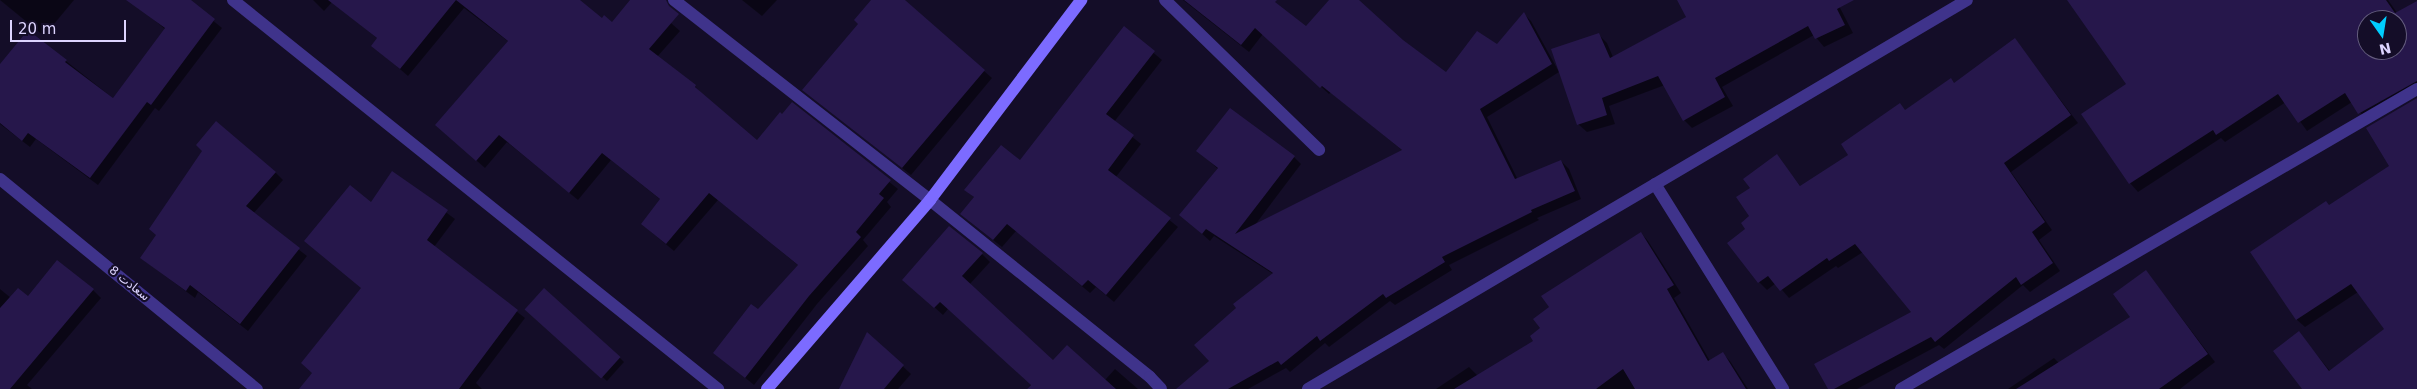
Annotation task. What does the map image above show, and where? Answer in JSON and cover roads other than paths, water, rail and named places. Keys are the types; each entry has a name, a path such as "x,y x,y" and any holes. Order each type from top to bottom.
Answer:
{"main road":[{"path":"767,389 930,200 1081,0"}],"street":[{"path":"233,0 718,389"},
{"path":"674,0 930,200 1150,377 1161,389"},
{"path":"1165,0 1319,150"},
{"path":"1308,389 1967,0"},
{"path":"1901,389 2417,89"},
{"name":"سعادت 8","path":"0,179 257,389"},
{"path":"1655,184 1782,389"}]}
